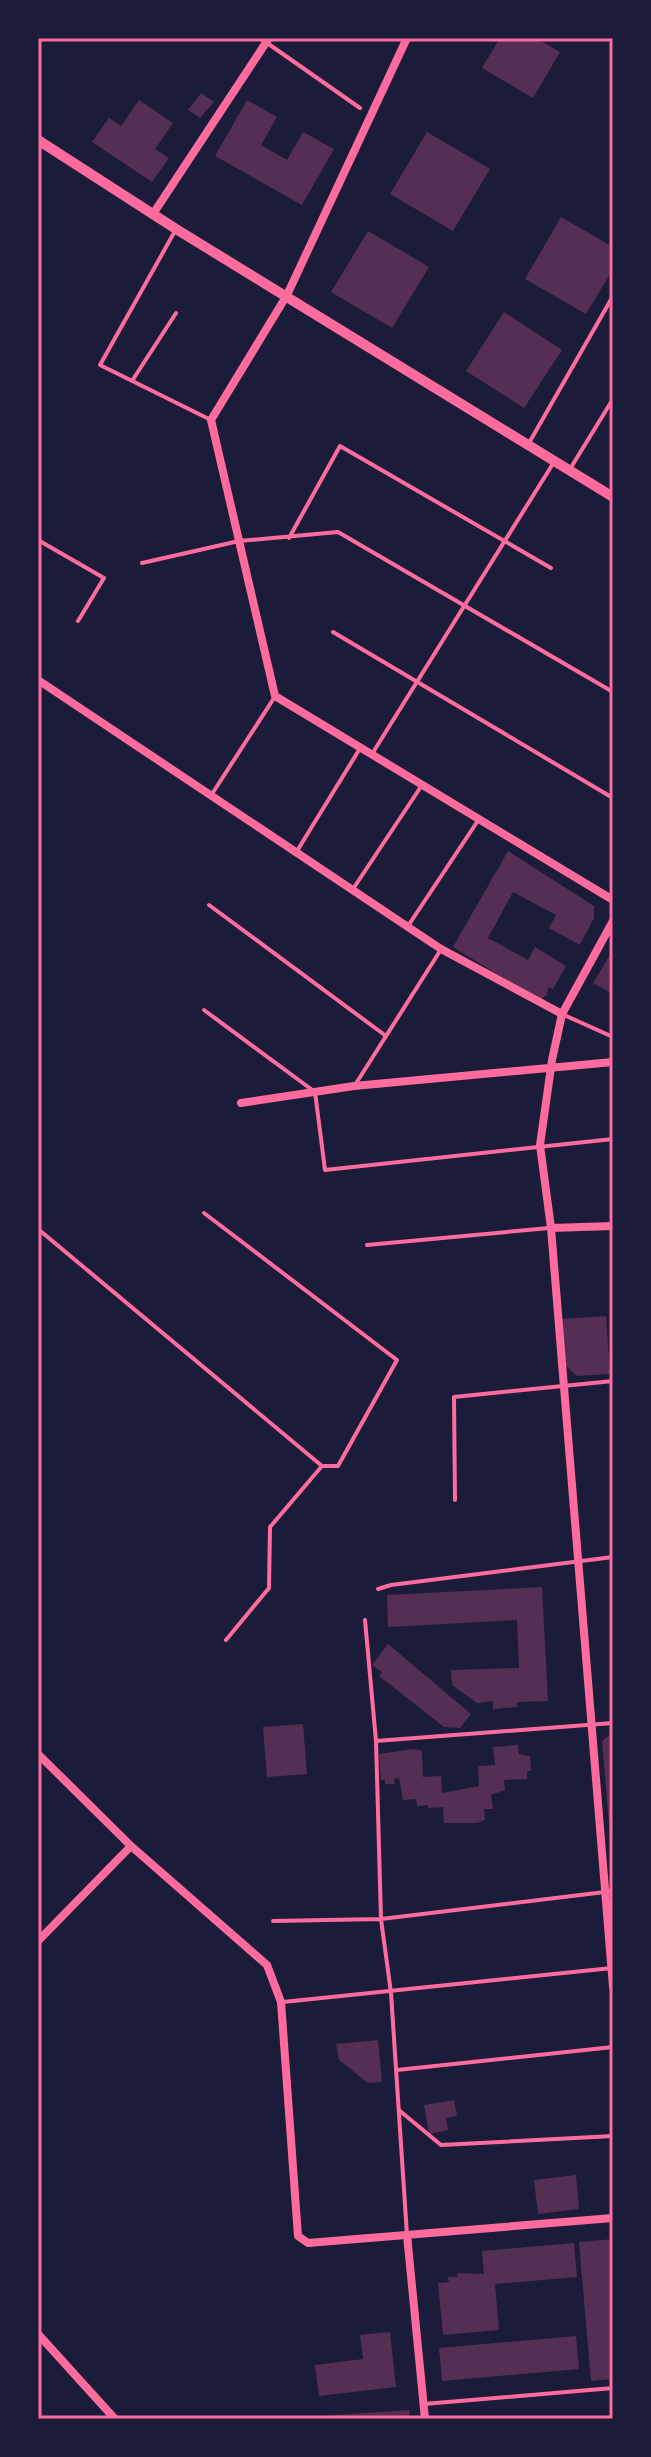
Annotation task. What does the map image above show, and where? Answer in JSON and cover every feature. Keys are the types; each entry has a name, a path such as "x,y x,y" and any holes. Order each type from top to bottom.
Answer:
{"street":[{"path":"407,38 287,295 211,420 275,696 613,900"},
{"path":"153,214 265,39"},
{"path":"38,140 176,229 613,497"},
{"path":"38,680 441,949 562,1014"},
{"path":"613,921 562,1014 550,1069 540,1145 551,1228 592,1724 610,1891 613,1987"},
{"path":"241,1103 354,1086 613,1062"},
{"path":"551,1228 613,1226"},
{"path":"38,1754 131,1846 267,1965 281,2002 298,2236 308,2243 613,2218"},
{"path":"38,1941 131,1846"},
{"path":"407,2235 425,2419"},
{"path":"38,2334 115,2419"}],"lane":[{"path":"265,39 360,108"},
{"path":"176,229 100,365 211,420"},
{"path":"528,446 613,296"},
{"path":"132,381 176,313"},
{"path":"568,471 613,399"},
{"path":"289,538 340,446 506,539 551,568"},
{"path":"372,754 415,680 554,462"},
{"path":"142,563 239,541 338,532 613,692"},
{"path":"38,540 104,578 78,621"},
{"path":"333,632 613,798"},
{"path":"212,794 275,696"},
{"path":"297,851 361,748"},
{"path":"353,889 422,785"},
{"path":"408,926 479,819"},
{"path":"209,905 386,1036"},
{"path":"354,1086 441,949"},
{"path":"204,1010 315,1092 325,1170 613,1139"},
{"path":"562,1014 613,1037"},
{"path":"38,1229 322,1466 338,1466 397,1360 204,1213"},
{"path":"367,1245 551,1228"},
{"path":"455,1500 454,1397 564,1383 613,1381"},
{"path":"226,1640 269,1588 270,1527 322,1466"},
{"path":"378,1589 613,1557"},
{"path":"365,1620 376,1741 381,1919 391,1993 407,2235"},
{"path":"376,1741 613,1723"},
{"path":"273,1921 381,1919 610,1891"},
{"path":"281,2002 612,1968"},
{"path":"396,2070 613,2047"},
{"path":"399,2109 441,2145 613,2136"},
{"path":"423,2404 613,2388"}],"building":[{"path":"500,38 536,38 560,52 533,98 482,68"},
{"path":"201,93 214,102 200,118 188,110"},
{"path":"139,100 173,123 155,149 169,158 152,182 92,142 109,118 121,126"},
{"path":"247,100 277,117 261,145 287,160 303,132 334,149 302,205 215,156"},
{"path":"427,132 490,169 453,231 390,194"},
{"path":"561,217 613,247 613,269 586,314 525,279"},
{"path":"368,231 429,267 392,328 331,292"},
{"path":"504,312 562,350 524,408 466,371"},
{"path":"508,851 594,906 594,918 580,945 549,928 556,915 513,892 488,938 528,960 535,947 566,966 553,989 548,987 547,995 539,1000 453,947"},
{"path":"613,950 613,994 593,983"},
{"path":"606,1316 610,1374 577,1376 564,1364 561,1319"},
{"path":"542,1587 548,1701 517,1702 517,1707 493,1709 493,1701 477,1703 452,1685 451,1670 519,1668 517,1620 388,1627 387,1595"},
{"path":"388,1644 471,1714 460,1728 444,1727 379,1676 382,1672 372,1665"},
{"path":"303,1724 307,1774 267,1777 263,1727"},
{"path":"613,1732 613,1836 610,1836 602,1741"},
{"path":"518,1745 519,1754 530,1756 531,1771 527,1771 527,1779 504,1780 505,1790 491,1795 493,1809 484,1809 485,1820 477,1823 444,1823 443,1807 428,1808 428,1805 417,1806 416,1799 403,1800 399,1778 394,1779 395,1784 385,1784 385,1780 381,1780 379,1754 413,1749 422,1751 423,1777 441,1776 442,1793 479,1786 478,1766 495,1765 493,1747"},
{"path":"378,2040 382,2082 368,2083 339,2060 336,2044"},
{"path":"454,2100 457,2116 446,2118 448,2130 429,2134 424,2105"},
{"path":"576,2175 579,2209 538,2214 534,2180"},
{"path":"613,2239 613,2379 591,2381 579,2242"},
{"path":"574,2243 577,2277 495,2284 499,2330 443,2335 438,2283 449,2282 448,2277 458,2277 457,2273 484,2274 482,2251"},
{"path":"390,2332 396,2387 319,2396 315,2365 363,2359 360,2335"},
{"path":"576,2336 579,2369 442,2381 439,2348"},
{"path":"409,2410 410,2419 322,2419 322,2416"}]}
